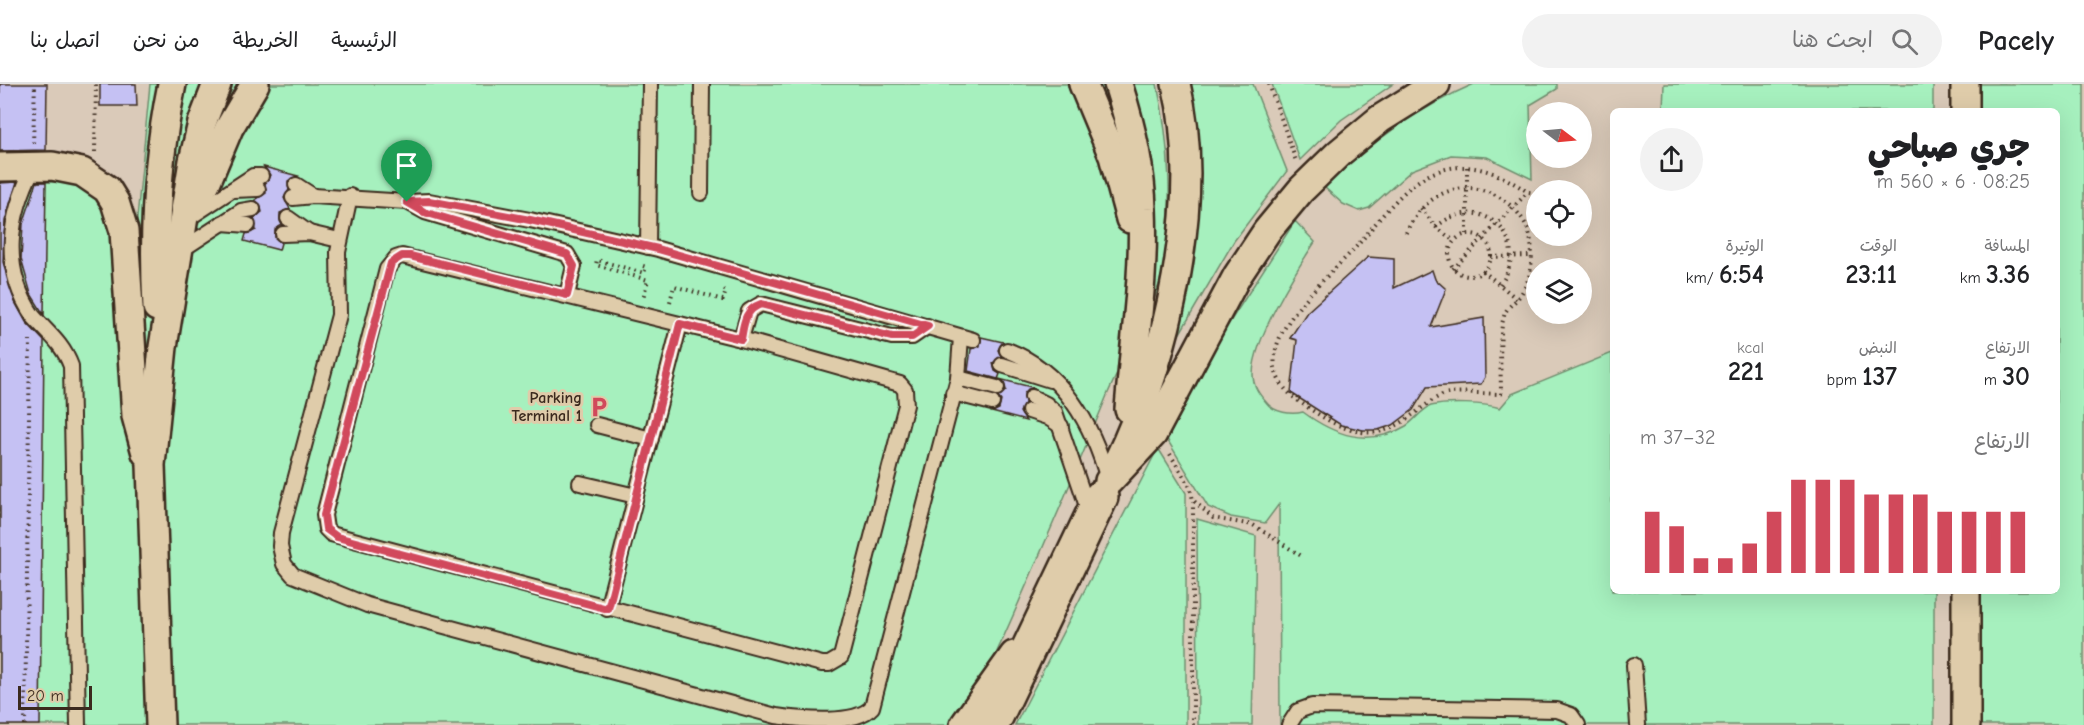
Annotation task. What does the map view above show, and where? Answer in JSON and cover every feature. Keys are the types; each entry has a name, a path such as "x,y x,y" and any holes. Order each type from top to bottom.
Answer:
{"main road":[{"path":"992,725 1101,498"}],"street":[{"path":"163,347 157,306 155,225 162,143 172,84"},
{"path":"160,725 151,465 163,347 197,141 217,84"},
{"path":"186,214 206,183 230,128 255,84"},
{"path":"1083,84 1120,178 1140,274"},
{"path":"1118,84 1135,144 1140,176 1142,241 1125,446"},
{"path":"1101,498 1125,446 1147,387 1163,331 1182,238 1184,143 1176,84"},
{"path":"1101,498 1153,434 1237,276 1267,231 1309,182 1339,153 1380,119 1436,84"},
{"path":"1965,84 1965,108"},
{"path":"0,167 34,158 67,168 95,179 115,202 124,231 136,416 151,465"},
{"path":"1966,594 1966,725"},
{"path":"964,725 1052,599"}],"lane":[{"path":"648,247 650,84"},
{"path":"701,194 702,84"},
{"path":"34,158 12,209 7,253 11,275 19,295 31,314 59,342 71,366 78,725"},
{"path":"186,214 232,190 253,176 261,176"},
{"path":"232,190 258,189"},
{"path":"294,192 313,196 350,196 407,202 429,201 648,247 967,339 965,355 870,711 859,720 843,724 777,716 367,605 299,578 288,570 280,552 281,533 339,315 339,240 350,196"},
{"path":"407,202 424,212 567,254 574,266 567,295"},
{"path":"178,253 244,210 253,209"},
{"path":"288,218 309,233"},
{"path":"222,223 248,225"},
{"path":"283,234 309,233 339,240"},
{"path":"410,256 680,324 894,380 905,390 906,405 841,657 829,664 608,609 337,537 326,529 324,522 387,269 396,258 410,256"},
{"path":"741,339 746,317 754,306 761,304 892,337 912,337 928,326"},
{"path":"608,609 680,324"},
{"path":"1007,350 1031,362 1070,398 1089,423 1101,451 1101,498"},
{"path":"1002,365 1052,381"},
{"path":"958,378 997,388"},
{"path":"953,393 992,403"},
{"path":"1031,404 1062,428 1101,498"},
{"path":"597,425 651,440"},
{"path":"580,483 636,496"},
{"path":"1634,666 1638,725"},
{"path":"1289,725 1298,711 1312,706 1557,710 1571,715 1578,725"}],"path":[{"path":"34,158 35,84"},
{"path":"95,179 96,84"},
{"path":"1269,84 1294,158 1309,182"},
{"path":"1467,168 1467,234"},
{"path":"1406,233 1421,208 1443,193 1467,188 1484,190 1501,197 1523,219 1530,236 1531,256 1528,281 1517,299 1505,312 1501,394 1443,394 1396,427 1386,431 1362,432 1340,426 1288,394 1278,381 1273,366 1274,350 1294,316 1411,188 1430,174 1467,168 1487,169 1526,191"},
{"path":"1454,269 1526,194"},
{"path":"1421,208 1436,227 1454,241"},
{"path":"1436,227 1456,214 1467,213 1478,214 1498,224 1510,245 1511,256 1510,267 1500,285"},
{"path":"1467,234 1483,239 1489,247 1491,257 1484,272 1474,276 1462,275 1454,269 1449,260 1449,250 1454,241 1467,234"},
{"path":"606,256 646,267 644,273 597,260 596,265 648,280"},
{"path":"1491,257 1531,256"},
{"path":"1484,272 1517,299"},
{"path":"675,286 723,300"},
{"path":"25,725 30,331"},
{"path":"1153,434 1172,456 1190,487 1193,500 1193,725"},
{"path":"1193,500 1213,518 1253,525 1303,557"}],"green space":[{"name":"Parking Terminal 1","path":"150,84 1157,84 1165,130 1169,178 1166,250 1158,289 1108,393 1038,560 964,725 0,725 0,182 74,182 97,185 135,239"},
{"path":"1186,84 1253,84 1287,171 1234,241 1173,345"},
{"path":"1272,84 1393,84 1341,120 1300,160"},
{"path":"1474,84 1557,84 1557,89 1535,102 1526,102 1526,168 1532,168 1532,179 1487,157 1451,155 1412,170 1369,208 1359,211 1343,204 1324,187 1394,128 1432,104"},
{"path":"1664,84 1933,84 1933,108 1663,108"},
{"path":"1964,84 2084,84 2084,725 1967,725 1966,594 2060,594 2060,108 1965,108"},
{"path":"1295,221 1315,242 1268,324 1260,342 1253,374 1259,393 1274,409 1283,412 1303,412 1327,427 1352,436 1379,436 1406,426 1431,406 1466,404 1500,408 1512,394 1610,354 1610,594 1934,594 1934,725 1280,725 1279,504 1265,523 1231,517 1208,507 1165,436 1204,362"},
{"path":"1158,448 1186,493 1186,725 1015,725"},
{"path":"1197,519 1256,536 1252,725 1198,725"}],"building":[{"path":"0,84 47,84 46,150 0,151"},
{"path":"100,84 136,84 137,106 100,106"},
{"path":"264,167 298,176 288,181 289,190 284,198 290,209 280,213 282,225 275,230 275,238 281,243 279,250 244,241 246,234 256,230 254,218 262,212 260,204 255,200 266,193 265,184 270,175"},
{"path":"17,182 5,221 3,262 15,302 26,322 44,341 40,725 0,725 0,183"},
{"path":"37,182 46,182 44,315 31,294 21,259 23,224"},
{"path":"1368,257 1394,259 1394,288 1432,270 1435,279 1446,289 1431,327 1484,318 1485,377 1481,384 1427,387 1413,410 1393,425 1378,430 1363,430 1341,425 1291,393 1297,340 1290,338 1307,312"},
{"path":"981,337 1003,342 998,350 1001,356 993,363 995,371 1000,374 998,379 968,371 971,349 980,346"},
{"path":"999,379 1035,388 1028,389 1024,394 1025,403 1020,412 1026,421 992,412 999,409 1001,401 998,397 1006,390 1004,382"}],"place":[{"name":"Parking Terminal 1","path":"599,407"}],"route":[{"path":"429,201 468,208 658,249 886,316 928,326 921,333 912,337 892,337 768,304 754,306 749,311 741,339 680,324 608,609 337,537 326,529 324,515 387,269 391,263 396,258 410,256 567,295 573,273 574,266 571,259 561,251 424,212 407,202 429,201"}]}
